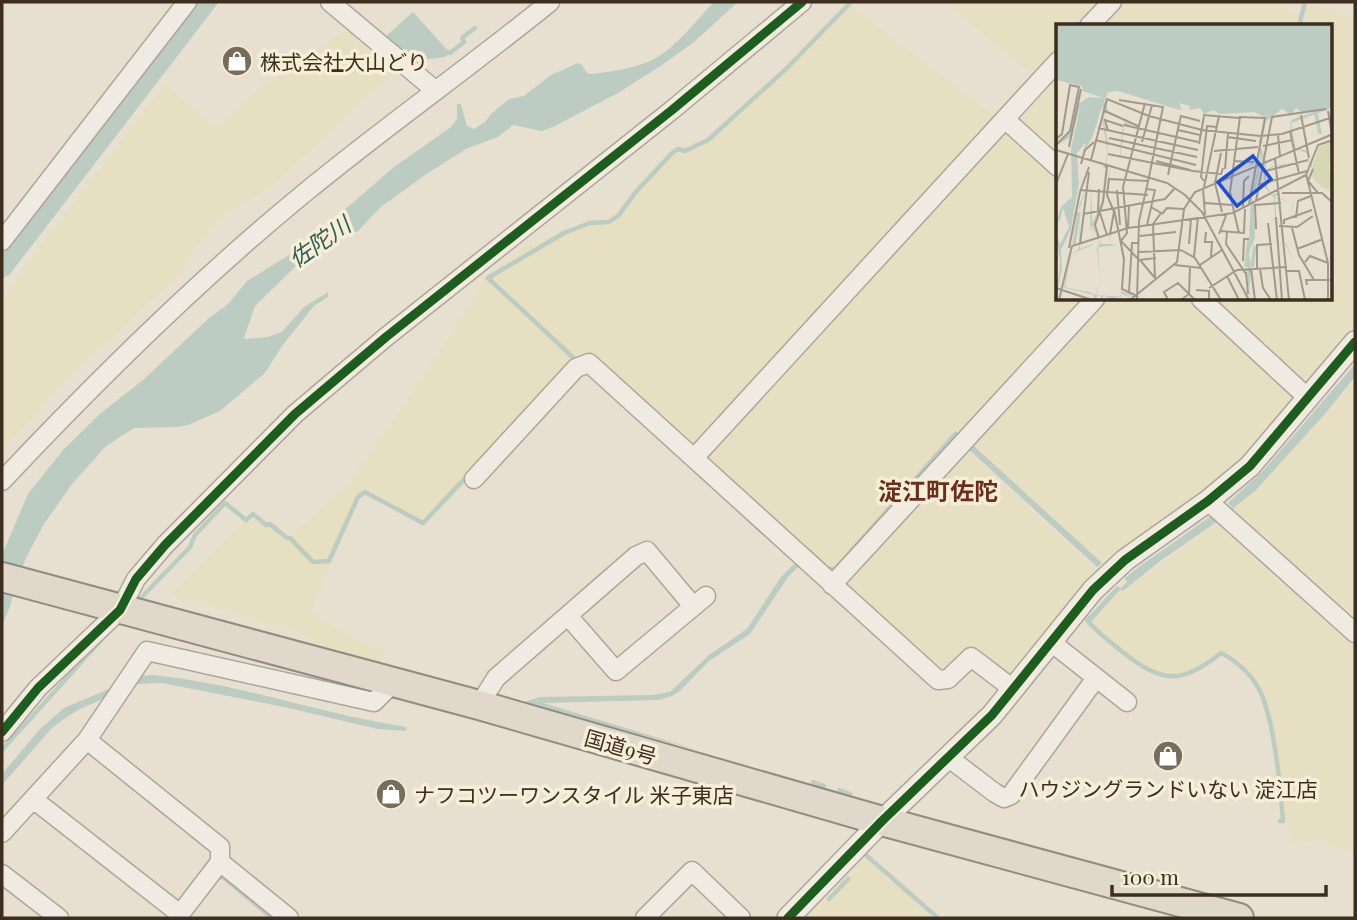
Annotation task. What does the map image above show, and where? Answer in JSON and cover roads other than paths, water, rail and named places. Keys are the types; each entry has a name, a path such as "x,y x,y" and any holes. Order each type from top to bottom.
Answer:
{"highway":[{"name":"国道9号","path":"2,577 479,705 882,821 1239,918"}],"street":[{"path":"2,241 187,2"},
{"path":"330,2 436,91"},
{"path":"2,481 135,343 303,195 550,2"},
{"path":"2,732 38,688 117,609 136,579 165,545 295,414 386,337 672,110 802,2"},
{"path":"1091,24 1112,2"},
{"path":"695,458 1056,63"},
{"path":"1006,120 1056,165"},
{"path":"832,585 1094,301"},
{"path":"1203,301 1309,399"},
{"path":"788,918 882,821 949,758 1013,689 1093,590 1125,560 1209,501 1250,466 1355,342"},
{"path":"474,479 576,368 589,363 938,680 948,679 971,657 1013,689"},
{"path":"1209,501 1355,633"},
{"path":"479,705 496,678 636,556 647,551 700,601 616,671 568,616"},
{"path":"1051,642 1127,702"},
{"path":"2,833 86,740 147,651 374,702 393,683"},
{"path":"949,758 995,793 1004,798 1011,795 1096,678"},
{"path":"33,799 178,916 220,862 220,847 86,740"},
{"path":"220,862 289,918"},
{"path":"645,918 692,871 741,918"},
{"path":"2,874 59,918"}],"water":[{"path":"196,2 219,2 10,274 2,279 2,253"},
{"name":"佐陀川","path":"714,2 738,2 694,42 618,93 553,127 542,131 513,125 498,137 466,149 382,206 358,231 334,240 299,263 255,306 244,338 268,337 282,332 304,307 328,292 328,297 314,306 282,346 265,373 220,411 178,427 134,428 106,446 72,484 44,524 27,556 2,625 2,557 28,494 63,450 101,413 143,380 208,319 228,304 247,281 299,249 394,167 451,127 457,119 457,104 461,104 467,126 474,129 509,99 524,96 551,75 578,63 591,74 643,64 668,50"},
{"path":"413,12 450,53 445,57 416,61 384,38"},
{"path":"1355,364 1355,377 1324,415 1256,490 1231,510 1232,507 1228,503 1262,472"},
{"path":"955,431 1102,563 1097,567 965,446 837,573 825,571 807,552 810,549 828,566 834,567"},
{"path":"1215,513 1221,519 1163,559 1123,591 1121,589 1089,624 1085,620 1117,586 1121,588 1127,582 1125,578"},
{"path":"796,562 800,565 788,577 750,634 709,661 672,696 659,700 543,703 695,749 522,703 539,697 653,695 670,692 709,655 747,629 781,577"},
{"path":"152,675 248,692 406,727 406,731 378,729 162,683 136,684 78,710 52,728 2,785 2,774 40,729 64,708 140,676"}],"waterway":[{"path":"1300,24 1305,2"},
{"path":"578,362 488,278 564,233 590,223 609,222 619,215 635,193 672,153 678,149 685,151 708,140 786,69 850,3"},
{"path":"444,51 450,53 464,42 462,38 475,28"},
{"path":"136,603 190,547 195,535 225,503 246,520 253,514 266,525 270,524 290,538 313,562 329,561 358,497 365,492 423,523 468,475"},
{"path":"1087,620 1138,663 1161,675 1184,675 1221,653 1248,674 1260,691 1270,720 1280,790 1283,821 1280,821"},
{"path":"2,750 101,640"},
{"path":"813,782 824,786"},
{"path":"839,790 850,794"},
{"path":"867,856 938,918"},
{"path":"215,878 223,877 272,918"},
{"path":"829,899 848,879"}],"place":[{"name":"株式会社大山どり","path":"237,61"},
{"name":"ハウジングランドいない 淀江店","path":"1168,756"},
{"name":"ナフコツーワンスタイル 米子東店","path":"391,794"}],"district":[{"name":"淀江町佐陀","path":"938,490"}]}
